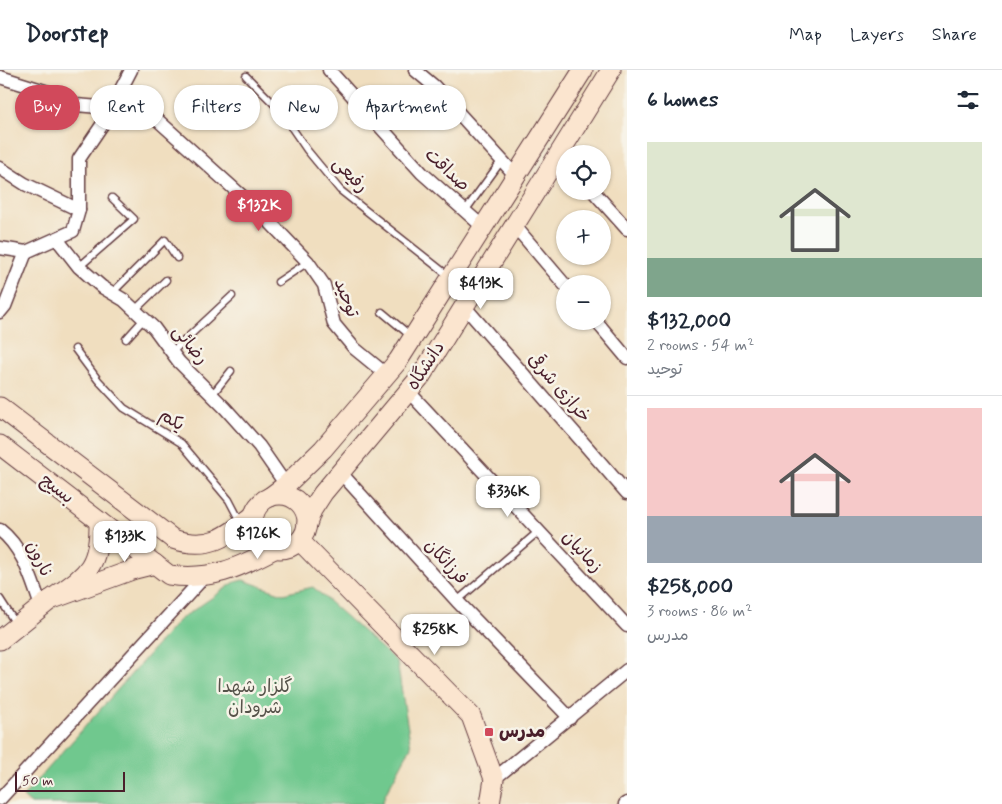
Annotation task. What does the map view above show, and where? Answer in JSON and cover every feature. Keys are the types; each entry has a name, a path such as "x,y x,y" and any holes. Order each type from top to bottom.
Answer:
{"main road":[{"name":"دانشگاه","path":"568,145 611,70"},
{"name":"دانشگاه","path":"270,497 286,485 323,449 387,375 516,176 577,73"},
{"name":"دانشگاه","path":"304,533 312,510 340,472 409,392 514,225 556,165"},
{"name":"بسیج","path":"7,412 173,539 190,545 205,543 220,539 248,520"},
{"path":"0,440 7,412"},
{"name":"بسیج","path":"0,444 169,575 187,577 226,573 274,549"},
{"path":"287,496 296,500 307,515 304,533 283,549 274,549 259,540 253,524 248,520 263,501 270,497 287,496"},
{"path":"0,640 16,625 88,573 100,545 99,522"},
{"path":"304,533 471,716 494,779 490,804"},
{"path":"46,603 135,569 155,564"}],"street":[{"path":"124,85 131,70"},
{"name":"صداقت","path":"329,70 422,173 483,227"},
{"path":"416,70 434,86 516,176"},
{"path":"0,77 48,92 64,104 90,106"},
{"name":"توحید","path":"164,126 262,214 308,262 324,285 334,324 354,348 387,375"},
{"path":"0,248 26,252 73,231 79,210 79,160 97,130"},
{"path":"0,168 25,184 79,210"},
{"path":"602,200 627,229"},
{"path":"514,225 556,275"},
{"name":"رضائی","path":"57,239 79,266 102,287 135,310 144,319 258,446 286,485"},
{"path":"2,307 26,252"},
{"name":"خرازی شرقی","path":"464,306 627,493"},
{"path":"604,330 627,358"},
{"name":"زمانیان","path":"409,392 627,626"},
{"name":"فرزانگان","path":"340,472 458,601 570,718"},
{"name":"نارون","path":"2,535 24,559 46,603"},
{"path":"0,799 205,576"},
{"path":"494,779 627,670"}],"lane":[{"name":"رفیعی","path":"246,76 279,109 307,150 340,190 451,278"},
{"path":"465,211 502,160"},
{"path":"79,266 134,219 112,198"},
{"path":"112,293 165,240 177,258"},
{"path":"278,282 308,262"},
{"path":"135,310 166,280"},
{"path":"172,352 232,296"},
{"path":"382,312 412,338"},
{"path":"126,339 144,319"},
{"name":"یکم","path":"75,349 98,380 124,408 181,443 248,520"},
{"path":"212,395 231,372"},
{"path":"458,601 538,531"},
{"path":"0,599 16,625"}],"green space":[{"name":"گلزار شهدا شرودان","path":"243,580 283,594 313,587 397,662 411,747 382,804 31,804 23,797 179,620 235,582"}],"place":[{"name":"مدرس","path":"489,732"}]}
